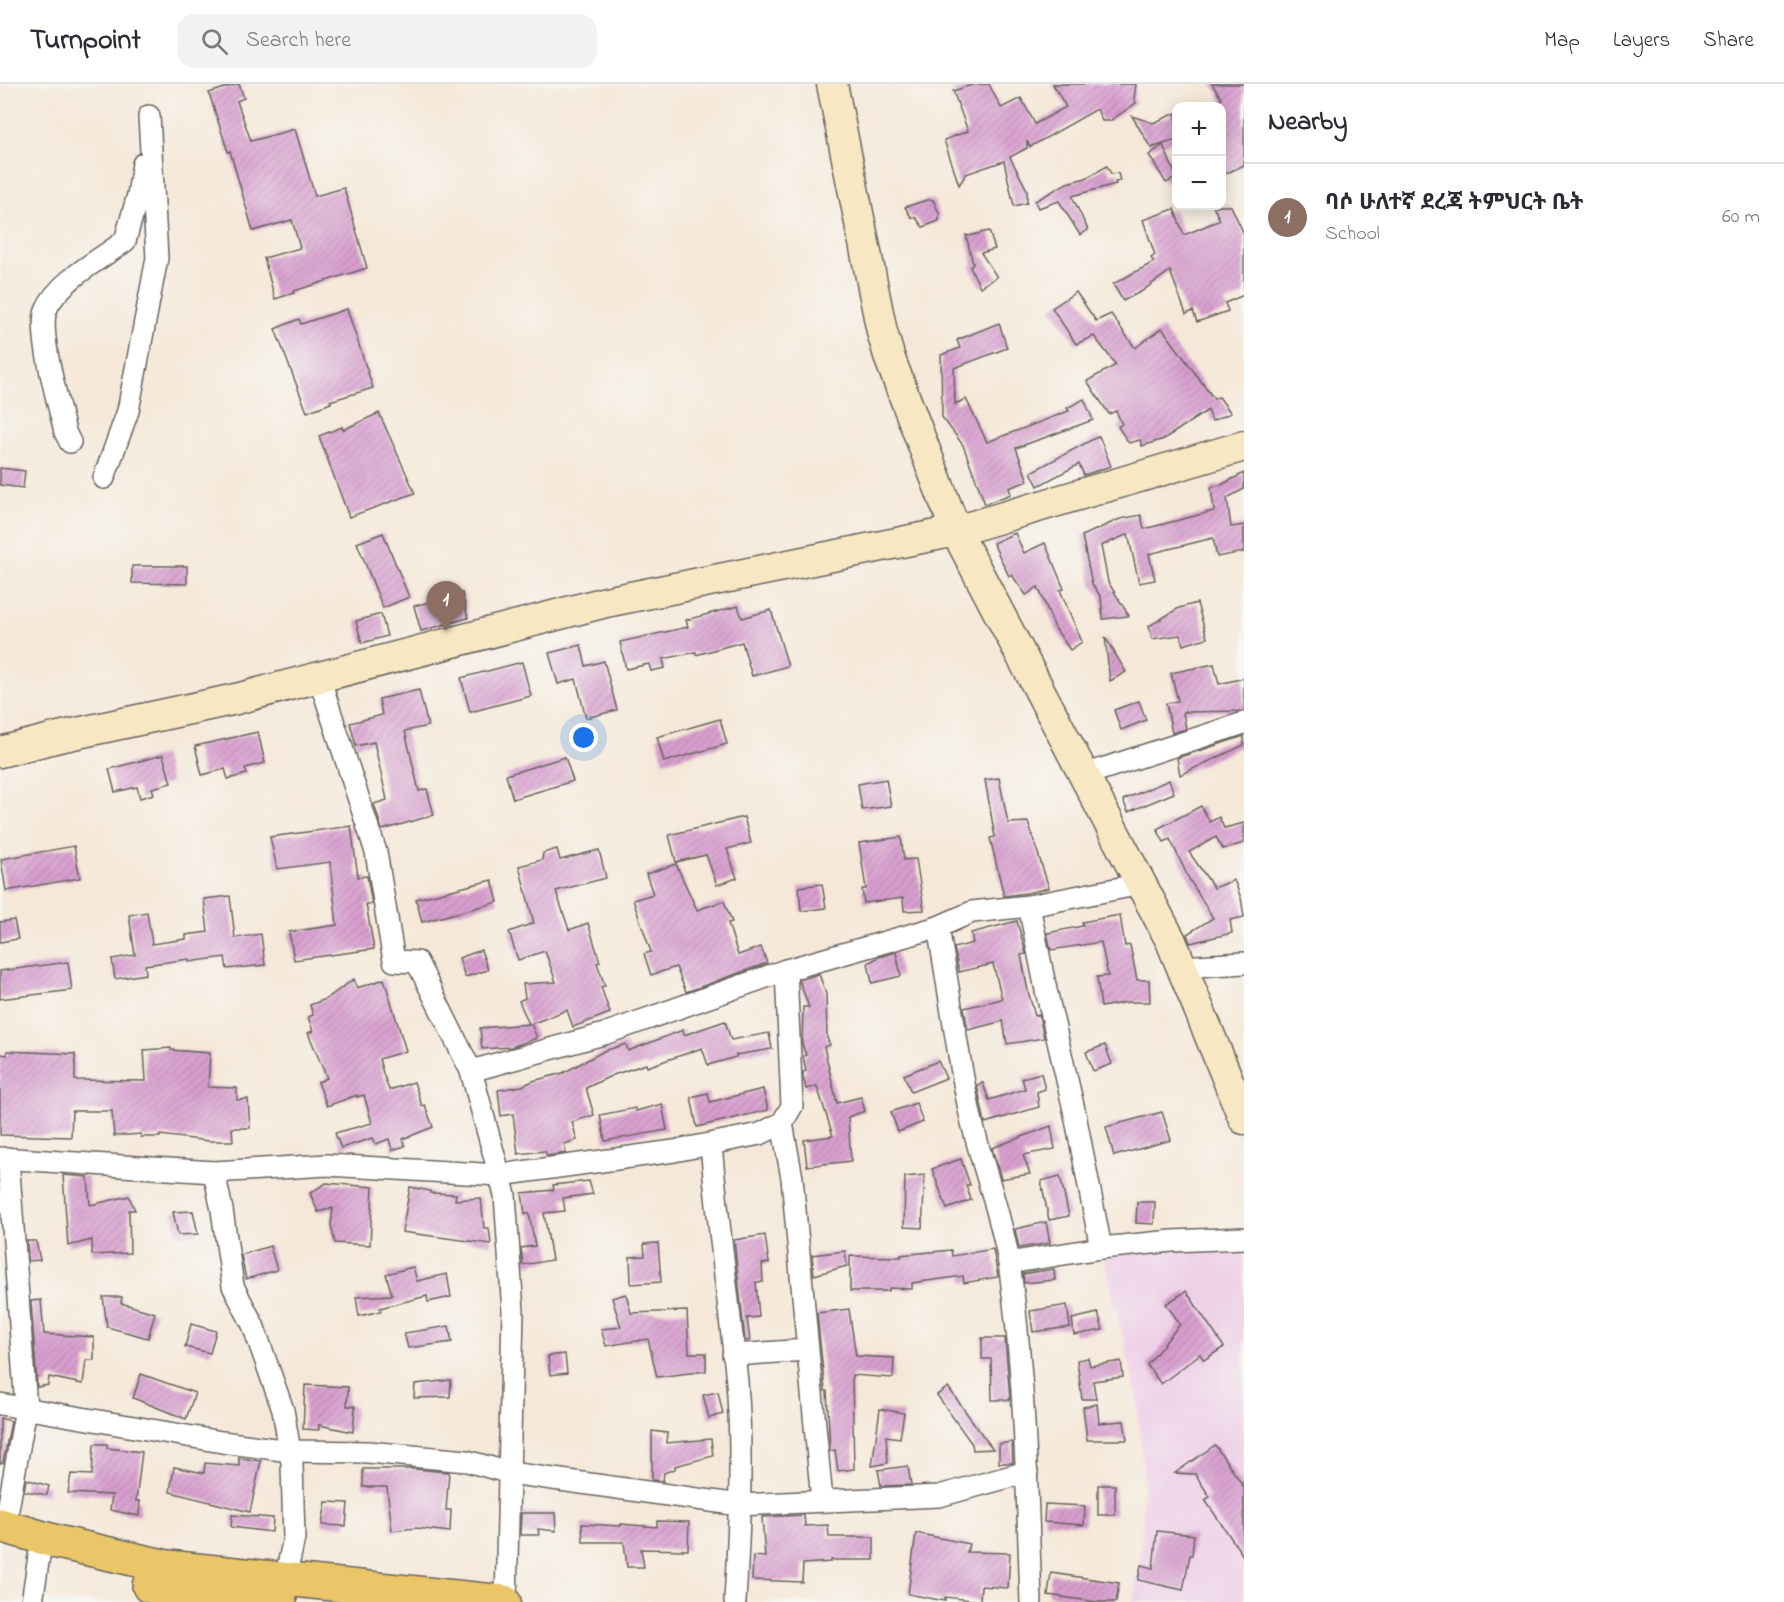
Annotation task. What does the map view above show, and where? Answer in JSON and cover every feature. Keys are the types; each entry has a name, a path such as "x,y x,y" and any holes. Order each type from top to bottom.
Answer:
{"highway":[{"path":"2,1532 39,1556 154,1587 210,1596 283,1591 505,1602"},
{"path":"2,1532 283,1591"}],"street":[{"path":"832,84 882,332 890,359 956,531 1170,941 1244,1119"},
{"path":"70,442 65,432 47,349 44,322 46,309 58,292 88,265 125,241 138,195 149,116 157,258 128,411 104,478"},
{"path":"0,752 236,699 606,602 956,531 1244,446"},
{"path":"319,677 376,852 394,961 417,962 471,1071 505,1196 513,1312 505,1602"},
{"path":"1084,775 1244,723"},
{"path":"471,1071 604,1034 786,970 938,927 972,912 1029,906 1141,884"},
{"path":"1029,906 1075,1114 1101,1248"},
{"path":"938,927 970,1114 1003,1232 1009,1263 1027,1472 1031,1602"},
{"path":"1181,967 1244,963"},
{"path":"2,1532 26,1408 4,1158 214,1172 327,1166 500,1175 711,1145 759,1134 782,1124 792,1106 786,970"},
{"path":"782,1124 792,1178 822,1501"},
{"path":"711,1145 737,1383 740,1505 735,1602"},
{"path":"214,1172 233,1286 253,1325 283,1410 292,1463 294,1538 283,1591"},
{"path":"1009,1263 1101,1248 1172,1241 1244,1238"},
{"path":"733,1355 807,1350"},
{"path":"0,1404 222,1442 290,1451 368,1452 467,1461 510,1473 740,1505 939,1496 1027,1472"},
{"path":"32,1602 39,1556"}],"shaded area":[{"path":"1244,1239 1244,1602 1133,1602 1142,1538 1143,1466 1136,1391 1101,1248"}],"building":[{"path":"237,84 244,98 237,101 251,141 295,129 315,196 344,188 367,268 275,299 264,258 300,248 292,220 253,231 230,151 228,152 209,93"},
{"path":"975,84 989,84 1001,108 1021,98 1035,124 1066,107 1053,84 1136,84 1134,99 1136,103 1110,121 1102,121 1097,109 1030,147 1027,141 1027,148 1010,157 1027,190 1027,203 1014,206 1004,161 966,174 959,185 944,140 968,131 953,91"},
{"path":"1212,84 1244,84 1244,165 1226,174 1226,102 1221,102"},
{"path":"1172,115 1172,141 1151,148 1132,116 1153,123"},
{"path":"1163,145 1172,166 1172,180 1166,183 1149,155"},
{"path":"1107,166 1111,174 1118,173 1120,181 1072,196 1088,230 1080,235 1059,201 1038,208 1035,201 1067,183 1086,178"},
{"path":"933,200 939,213 939,221 923,227 916,218 911,217 905,207"},
{"path":"1226,206 1231,206 1244,234 1244,295 1225,303 1228,311 1197,322 1193,311 1186,314 1170,271 1123,301 1113,284 1154,262 1151,258 1155,255 1143,220 1174,210 1184,235 1220,220 1215,210 1226,210"},
{"path":"989,231 995,249 981,253 997,277 980,287 970,267 973,264 966,235"},
{"path":"1076,292 1096,321 1111,314 1135,348 1162,328 1214,399 1219,397 1231,413 1212,421 1208,410 1164,439 1142,446 1140,440 1129,443 1118,427 1122,424 1116,411 1109,414 1087,381 1116,365 1094,336 1076,344 1052,308"},
{"path":"347,309 373,388 330,401 331,403 307,412 275,329 299,319 301,324"},
{"path":"999,323 1007,348 954,368 955,404 966,399 987,442 1069,411 1067,408 1084,399 1093,420 1016,448 1028,481 1009,488 1011,494 985,504 963,445 942,417 941,355 960,348 957,340"},
{"path":"379,413 415,493 349,517 319,436 342,427 343,430"},
{"path":"1099,436 1111,466 1084,475 1079,464 1038,486 1031,472"},
{"path":"0,468 25,471 23,488 0,485"},
{"path":"1244,473 1244,489 1227,498 1231,527 1244,525 1244,552 1217,557 1213,538 1149,554 1155,580 1139,583 1128,534 1101,546 1108,582 1129,616 1103,619 1101,597 1092,584 1082,536 1120,519 1141,515 1144,529 1214,511 1211,487 1221,485"},
{"path":"383,533 409,597 383,608 357,543"},
{"path":"1015,533 1024,553 1045,543 1064,589 1060,590 1082,642 1070,650 1055,628 1038,587 1026,595 1012,575 1009,576 993,543"},
{"path":"132,566 187,566 187,584 132,583"},
{"path":"462,593 468,618 421,631 414,606"},
{"path":"1197,603 1207,638 1183,645 1180,635 1152,639 1149,626 1179,608"},
{"path":"738,606 742,618 771,610 788,666 752,676 742,642 696,655 696,652 663,659 665,668 651,671 649,664 626,669 620,642 688,627 686,620"},
{"path":"381,614 387,636 362,643 356,621"},
{"path":"1105,637 1126,672 1110,681"},
{"path":"581,645 586,666 604,661 617,710 586,718 576,679 558,684 549,653"},
{"path":"522,662 531,696 470,712 461,678"},
{"path":"1214,664 1219,684 1244,678 1244,711 1183,712 1186,729 1172,733 1166,703 1178,701 1171,673"},
{"path":"419,690 428,726 405,731 419,791 427,789 434,815 382,830 374,804 387,800 374,742 356,746 350,723 382,715 379,699"},
{"path":"1139,701 1146,720 1121,730 1114,710"},
{"path":"720,719 727,744 664,762 657,737"},
{"path":"258,732 265,763 245,768 247,774 228,779 225,769 202,775 195,746"},
{"path":"1244,736 1244,745 1180,775 1177,758"},
{"path":"163,755 171,783 152,788 154,794 140,798 137,787 115,792 109,769"},
{"path":"565,757 573,781 513,799 506,775"},
{"path":"999,778 1008,823 1028,822 1049,888 1004,896 990,838 995,837 985,780"},
{"path":"886,779 891,806 862,810 858,784"},
{"path":"1169,780 1174,793 1128,812 1123,800"},
{"path":"1201,806 1210,822 1219,817 1224,828 1244,823 1244,843 1223,849 1216,837 1189,852 1214,888 1234,880 1241,898 1244,917 1230,920 1232,933 1190,943 1187,934 1213,918 1189,879 1170,839 1164,842 1157,829"},
{"path":"744,817 751,843 727,849 737,878 717,885 706,855 676,862 669,835"},
{"path":"351,826 358,877 367,876 372,904 366,904 374,949 294,960 289,932 337,925 330,862 277,869 270,837"},
{"path":"901,837 904,860 916,859 924,910 904,911 903,898 864,903 862,889 866,889 859,843"},
{"path":"74,846 80,878 6,891 1,859"},
{"path":"557,849 560,860 599,850 606,878 556,891 569,930 588,923 605,986 601,987 610,1013 573,1027 567,1010 531,1024 537,1038 511,1047 482,1049 480,1028 529,1024 519,1001 525,998 523,984 556,982 545,951 518,960 509,932 534,923 519,866 542,860 543,853"},
{"path":"676,864 697,910 724,901 732,922 728,923 738,955 761,947 767,963 686,992 676,967 651,975 644,954 651,952 633,900 653,894 646,874"},
{"path":"492,880 498,902 422,922 416,899"},
{"path":"822,884 826,908 801,911 799,887"},
{"path":"230,896 235,938 261,934 265,965 227,969 225,957 189,962 189,959 145,965 146,974 115,979 112,959 135,955 129,915 147,912 152,944 186,939 186,935 208,932 204,899"},
{"path":"1120,915 1125,946 1130,945 1137,980 1149,980 1150,1002 1128,1002 1101,1007 1097,977 1108,976 1101,942 1051,950 1047,933 1083,926 1082,922"},
{"path":"14,920 18,939 0,942 0,922"},
{"path":"1017,921 1026,954 1021,955 1028,991 1035,1016 1039,1015 1044,1038 1007,1044 1003,1021 968,1030 964,1008 1002,999 993,964 959,972 954,948 973,943 971,933"},
{"path":"481,950 488,970 465,977 459,958"},
{"path":"896,952 901,976 872,983 868,963"},
{"path":"68,962 72,990 0,999 0,971"},
{"path":"819,974 826,994 827,1038 830,1045 824,1047 837,1103 861,1097 865,1111 848,1117 851,1161 807,1166 804,1140 833,1136 817,1086 806,1089 803,1077 803,1072 806,1071 803,1056 806,1055 802,1044 803,1007 809,1007 799,980"},
{"path":"354,979 357,988 384,979 406,1051 379,1059 383,1073 389,1090 414,1082 422,1106 425,1105 433,1127 403,1139 405,1146 392,1150 389,1139 376,1144 373,1138 341,1148 335,1133 372,1123 364,1095 357,1097 357,1095 327,1106 318,1082 327,1078 308,1033 313,1031 308,1017 313,1015 310,1005 326,999"},
{"path":"725,1021 731,1040 769,1033 772,1049 736,1055 736,1057 708,1065 702,1048 647,1067 646,1064 613,1075 586,1088 594,1115 572,1122 577,1140 564,1144 566,1153 547,1156 545,1151 518,1154 513,1114 501,1116 498,1090 522,1086 563,1073 604,1051 626,1044 628,1051 683,1030 684,1035"},
{"path":"1105,1045 1112,1064 1093,1071 1086,1052"},
{"path":"171,1048 171,1050 210,1053 208,1087 237,1088 237,1100 248,1099 250,1128 232,1128 233,1141 209,1141 160,1135 160,1137 141,1137 141,1134 114,1136 112,1111 72,1111 71,1137 0,1135 0,1054 7,1055 7,1051 75,1054 75,1080 146,1081 144,1050"},
{"path":"938,1061 946,1078 911,1092 904,1075"},
{"path":"1041,1073 1045,1089 1037,1092 1039,1107 985,1123 977,1085 983,1083 989,1100 1025,1089 1022,1078"},
{"path":"763,1089 768,1110 697,1127 691,1097 708,1093 710,1102"},
{"path":"916,1103 923,1122 898,1132 891,1112"},
{"path":"662,1104 667,1130 605,1141 600,1115 635,1108 636,1111"},
{"path":"1162,1112 1171,1140 1114,1156 1106,1127"},
{"path":"1051,1126 1055,1149 1023,1155 1030,1174 1001,1179 992,1148"},
{"path":"961,1159 970,1185 966,1185 971,1200 947,1209 932,1169"},
{"path":"63,1175 88,1177 90,1205 129,1196 135,1210 129,1210 130,1253 92,1255 92,1240 68,1246"},
{"path":"925,1175 922,1228 904,1227 905,1177"},
{"path":"1060,1176 1069,1216 1049,1220 1041,1181"},
{"path":"589,1181 593,1194 563,1198 565,1211 544,1213 552,1260 523,1265 521,1248 535,1246 529,1213 525,1214 522,1193 554,1190 553,1185"},
{"path":"326,1183 373,1187 370,1245 335,1243 331,1225 333,1208 318,1212 310,1193"},
{"path":"410,1187 430,1191 430,1193 456,1194 455,1200 481,1198 484,1228 489,1228 491,1244 402,1232"},
{"path":"1137,1202 1155,1202 1154,1224 1136,1223"},
{"path":"193,1211 198,1234 178,1235 173,1212"},
{"path":"1046,1222 1050,1243 1019,1248 1015,1229"},
{"path":"765,1235 769,1263 762,1264 763,1282 756,1282 759,1317 747,1318 750,1340 745,1341 734,1240"},
{"path":"27,1241 36,1241 40,1260 28,1261"},
{"path":"658,1243 661,1282 631,1284 630,1257 645,1256 644,1244"},
{"path":"270,1246 277,1270 246,1279 241,1255"},
{"path":"993,1249 998,1277 964,1283 963,1276 912,1283 912,1289 850,1291 850,1256 901,1257 901,1255 951,1250 952,1256"},
{"path":"845,1251 847,1266 814,1275 812,1255"},
{"path":"413,1267 417,1281 447,1274 451,1297 428,1302 427,1296 359,1316 356,1297 392,1295 386,1274"},
{"path":"1054,1269 1055,1280 1024,1283 1023,1274"},
{"path":"1186,1291 1224,1347 1204,1360 1200,1354 1161,1384 1147,1365 1180,1324 1166,1304"},
{"path":"626,1294 631,1313 687,1311 689,1353 706,1353 706,1371 657,1377 648,1339 606,1346 601,1329 621,1327 612,1298"},
{"path":"103,1297 122,1297 121,1303 155,1313 148,1338 107,1327"},
{"path":"41,1300 44,1334 94,1337 94,1360 86,1360 83,1384 49,1377 48,1385 37,1387 31,1301"},
{"path":"1067,1305 1070,1327 1033,1332 1030,1311"},
{"path":"849,1309 856,1356 894,1358 893,1378 852,1375 854,1469 838,1471 835,1450 830,1451 827,1391 825,1391 817,1313"},
{"path":"1098,1313 1103,1330 1074,1335 1072,1319"},
{"path":"191,1324 216,1331 210,1353 185,1347"},
{"path":"449,1326 452,1342 408,1348 404,1333"},
{"path":"982,1338 1005,1338 1010,1400 992,1400 991,1359 982,1359"},
{"path":"565,1354 567,1373 550,1375 548,1356"},
{"path":"1088,1358 1090,1366 1121,1361 1123,1377 1093,1381 1096,1399 1082,1399 1077,1360"},
{"path":"141,1374 195,1393 186,1419 133,1398"},
{"path":"451,1380 450,1397 414,1398 415,1384"},
{"path":"305,1385 348,1387 347,1406 355,1406 353,1432 319,1425 319,1430 303,1429"},
{"path":"948,1387 993,1449 973,1450 972,1444 937,1395"},
{"path":"718,1392 723,1414 709,1418 703,1395"},
{"path":"1097,1404 1099,1423 1124,1421 1127,1440 1087,1440 1083,1407"},
{"path":"880,1409 904,1413 900,1438 886,1436 888,1463 872,1466"},
{"path":"0,1418 11,1421 3,1463 0,1463"},
{"path":"652,1431 667,1433 666,1443 711,1439 713,1456 675,1466 675,1469 664,1473 663,1481 652,1480"},
{"path":"1012,1442 1013,1463 999,1463 999,1444"},
{"path":"94,1444 107,1444 107,1448 142,1452 136,1501 140,1501 139,1516 110,1510 112,1495 68,1493 71,1474 92,1475"},
{"path":"1215,1445 1244,1487 1244,1557 1205,1500 1210,1497 1195,1474 1175,1473"},
{"path":"239,1458 261,1461 250,1512 170,1492 174,1467 204,1473 205,1463 239,1466"},
{"path":"908,1466 911,1485 881,1486 878,1470"},
{"path":"363,1469 449,1472 446,1510 451,1510 450,1532 416,1528 392,1531 387,1487 363,1487"},
{"path":"26,1479 49,1486 47,1495 24,1491"},
{"path":"1098,1485 1115,1485 1115,1515 1098,1515"},
{"path":"326,1502 348,1503 346,1526 322,1525"},
{"path":"1045,1504 1085,1506 1084,1525 1044,1522"},
{"path":"521,1513 555,1513 556,1531 538,1529 539,1535 520,1535"},
{"path":"232,1515 273,1518 272,1532 231,1527"},
{"path":"804,1515 805,1526 828,1525 829,1537 874,1537 874,1560 831,1560 831,1562 803,1564 802,1582 752,1580 753,1556 765,1557 762,1517"},
{"path":"657,1521 689,1522 688,1550 641,1549 644,1567 627,1567 624,1542 583,1542 582,1524 657,1527"},
{"path":"1157,1531 1194,1535 1192,1555 1190,1555 1183,1590 1138,1580 1141,1565 1153,1568"},
{"path":"916,1533 969,1544 967,1552 1010,1553 1008,1588 981,1586 980,1601 945,1597 945,1601 908,1594"},
{"path":"1051,1573 1119,1583 1116,1602 1097,1602 1048,1595"}],"place":[{"name":"ባሶ ሁለተኛ ደረጃ ትምህርት ቤት","path":"446,631"}]}
